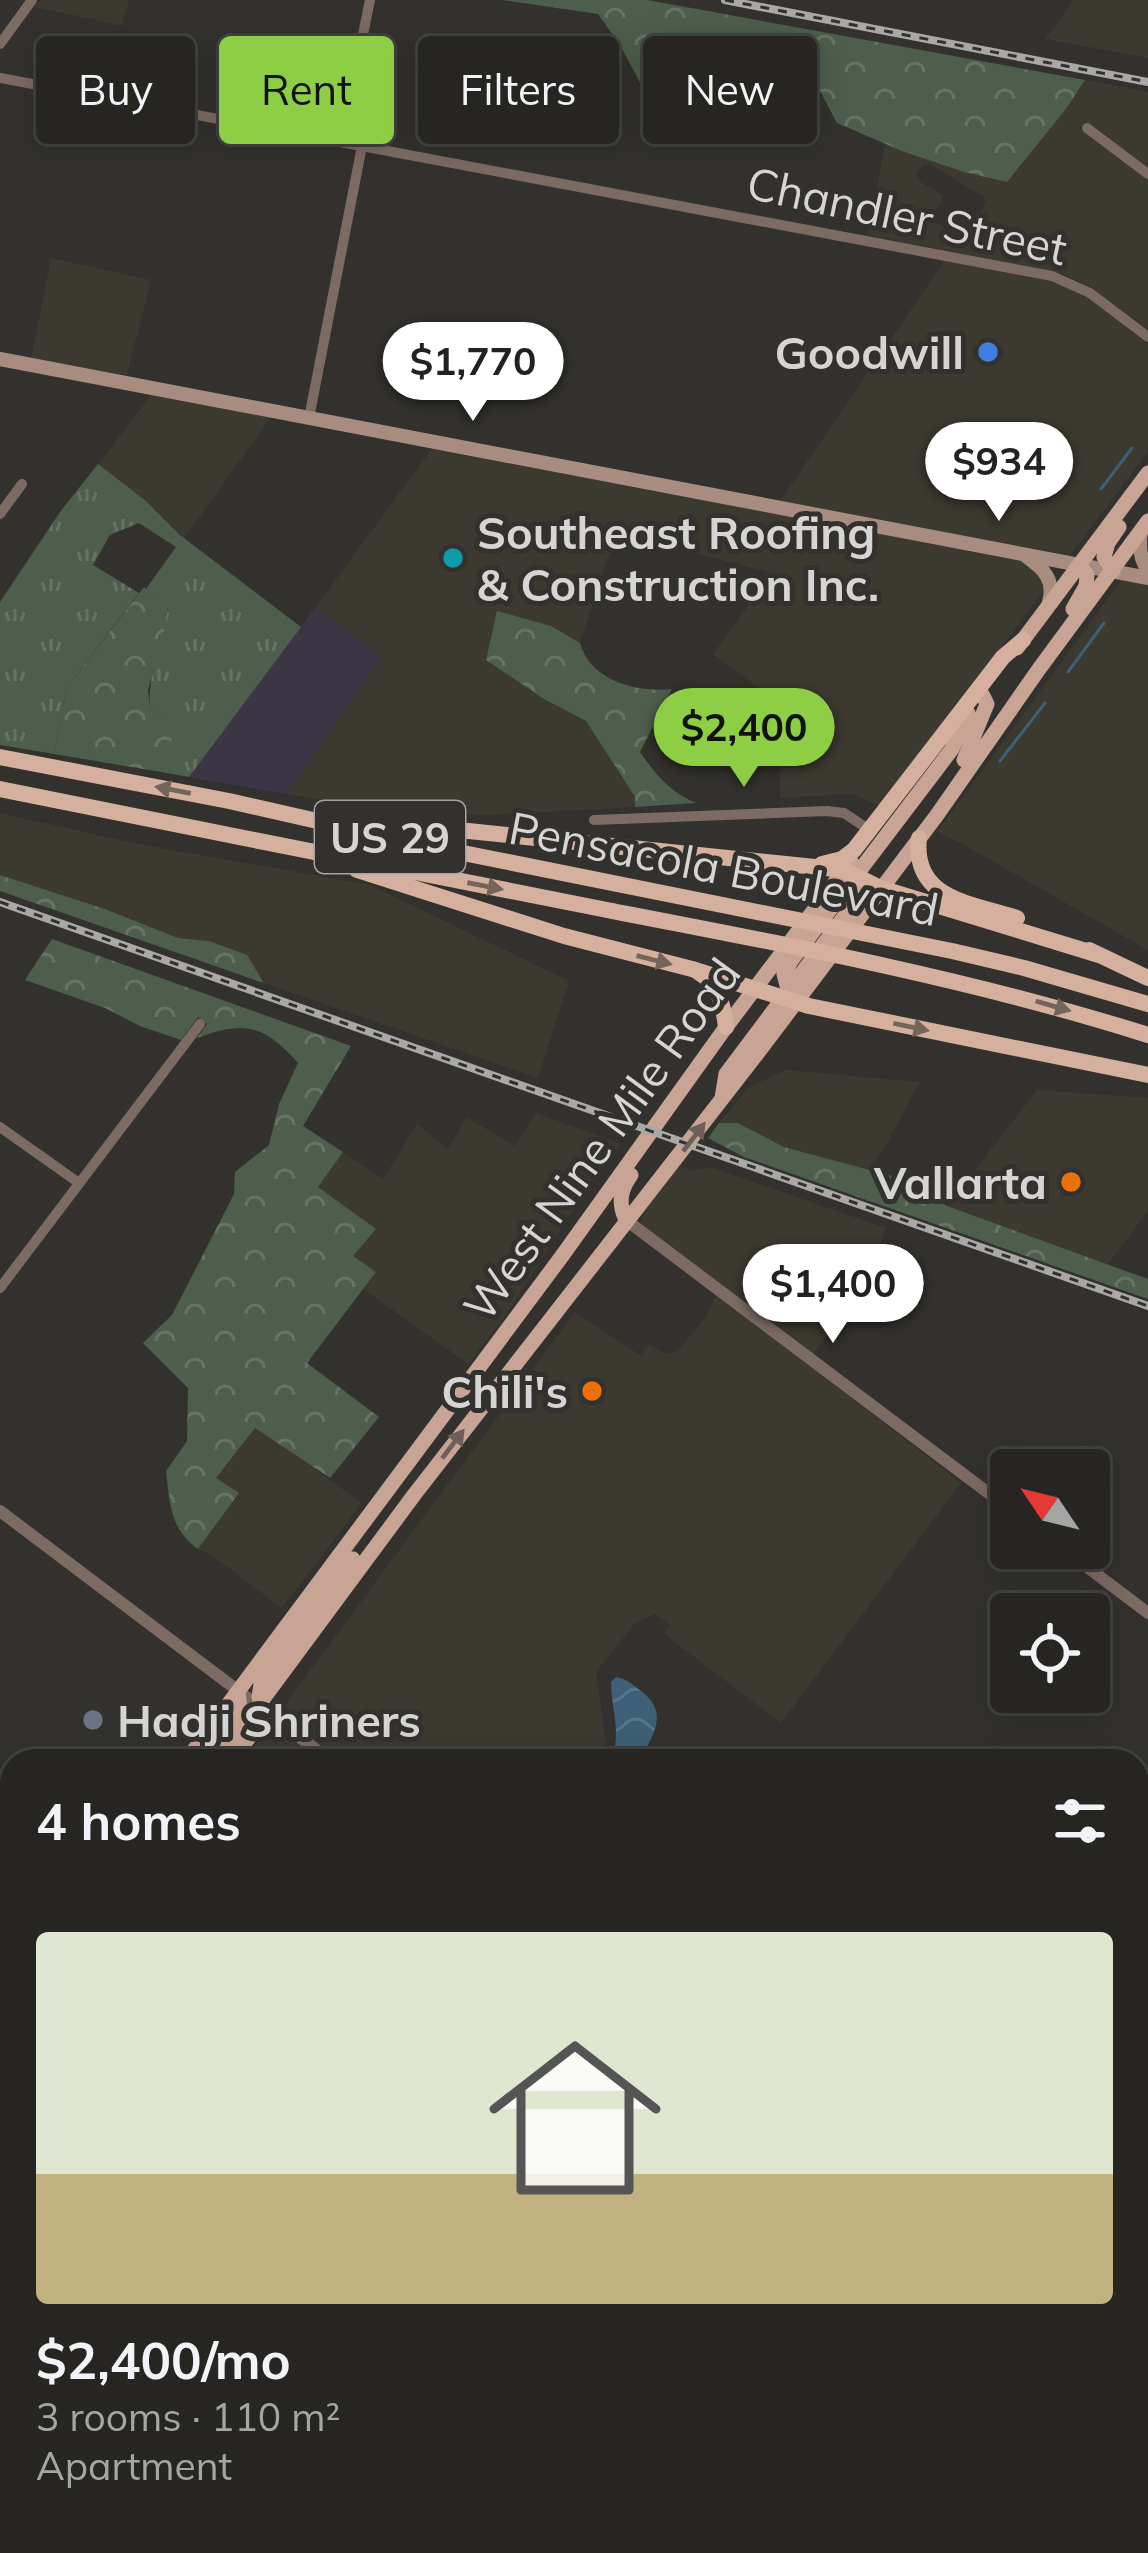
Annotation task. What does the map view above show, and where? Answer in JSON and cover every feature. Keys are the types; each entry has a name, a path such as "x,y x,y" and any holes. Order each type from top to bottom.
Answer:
{"highway":[{"path":"817,865 842,859 872,832 1003,657 1023,640"},
{"name":"Pensacola Boulevard","path":"0,757 875,935 1024,968 1148,1004"},
{"name":"Pensacola Boulevard","path":"0,789 858,959 999,991 1148,1035"},
{"path":"107,811 142,808 212,822 226,813 229,801"},
{"path":"339,825 449,829 817,865 1099,956"},
{"path":"919,838 921,870 940,893 1056,931 1148,978"},
{"path":"317,854 520,922 791,995 811,1006 1148,1075"},
{"path":"692,969 710,979 723,1005 726,1027"}],"main road":[{"path":"0,359 1023,555 1148,574"},
{"name":"West Nine Mile Road","path":"195,1749 726,1027 851,875 872,832 1148,473"},
{"path":"1113,571 1104,557 1108,543 1148,487"},
{"path":"1145,526 1139,547 1148,574"},
{"name":"West Nine Mile Road","path":"226,1749 546,1323 722,1101 726,1074 919,838 1145,526"},
{"path":"1023,555 1049,579 1048,606"},
{"path":"937,814 940,793 1080,600 1088,575 1079,565"},
{"path":"964,760 987,704 982,694"},
{"path":"791,995 853,905 858,892 851,875 952,749 968,712"},
{"path":"626,1220 620,1198 641,1162 646,1140"},
{"path":"546,1323 548,1306 602,1236 604,1219 597,1206"},
{"path":"258,1706 261,1684 392,1507 423,1443"},
{"path":"211,1749 240,1709 238,1692"},
{"path":"239,1749 262,1720 273,1717"}],"street":[{"path":"0,44 32,0"},
{"path":"363,36 370,0"},
{"name":"Chandler Street","path":"0,79 219,119"},
{"path":"1087,128 1148,174"},
{"name":"Chandler Street","path":"352,144 1052,276 1087,291 1148,337"},
{"path":"310,418 362,146"},
{"path":"0,514 22,484"},
{"path":"594,820 827,811 844,813 872,832"},
{"path":"0,1288 200,1024"},
{"path":"0,1127 79,1183"},
{"path":"626,1220 990,1494"},
{"path":"0,1511 315,1749"},
{"path":"1090,1569 1148,1613"}],"shaded area":[{"path":"40,0 129,0 122,26 34,7"},
{"path":"1074,0 1148,0 1148,58 1045,39"},
{"path":"1085,80 1148,92 1148,168 1086,121 1080,128 1148,180 1148,331 1094,289 1064,274 868,235 885,144 1007,182","holes":["930,164 984,197 980,213 967,209 953,228 946,229 933,215 944,196 919,181 917,174"]},
{"path":"51,258 151,280 126,378 31,360"},
{"path":"945,260 1051,281 1088,297 1148,344 1148,452 1069,557 780,501"},
{"path":"152,394 272,416 184,538 98,464"},
{"path":"433,447 1034,561 1048,585 882,807 853,794 780,798 781,706 713,654 772,573 616,533 580,643 551,626 486,660 586,721 635,797 635,807 490,815 393,812 285,794 381,657 315,608"},
{"path":"1123,578 1148,584 1148,950 937,832"},
{"path":"315,608 382,657 285,794 189,777"},
{"path":"0,813 138,844 370,885 569,981 538,1078 264,983 209,941 178,938 0,875"},
{"path":"786,1070 920,1082 868,1170 784,1147 738,1123 719,1123 749,1087"},
{"path":"1037,1090 1148,1098 1148,1211 1108,1264 947,1206"},
{"path":"536,1113 621,1144 468,1364 363,1289 375,1272 353,1256 318,1187 343,1152 383,1179 417,1124 448,1149 466,1117 515,1146"},
{"path":"678,1166 693,1171 710,1167 886,1228 867,1284 813,1355 640,1225 643,1213"},
{"path":"717,1294 961,1483 781,1723 664,1634 670,1625 655,1614 635,1623 596,1672 603,1749 323,1749 278,1714 575,1312 640,1355 650,1345 665,1354 677,1352 707,1315"},
{"path":"256,1427 362,1503 282,1608 198,1549 239,1494 215,1479"},
{"path":"272,1722 307,1749 252,1749"}],"green space":[{"path":"503,0 647,0 1085,80 1007,182 902,151 837,123 817,85 817,36 643,36 643,88 619,36 614,36 598,14"},
{"path":"98,464 180,535 301,627 189,777 161,772 167,719 150,709 168,608 146,589 176,547 139,523 110,535 93,565 139,593 67,687 54,754 0,745 0,602"},
{"path":"144,587 168,607 148,690 150,709 167,719 174,732 161,772 54,754 67,687"},
{"path":"497,611 551,626 580,643 594,667 617,682 672,689 640,752 664,782 696,803 635,807 635,797 586,721 486,660"},
{"path":"0,875 178,938 209,941 247,955 264,983 0,891"},
{"path":"52,939 351,1046 303,1126 343,1152 318,1187 376,1229 353,1256 376,1272 307,1363 379,1417 330,1478 255,1428 216,1478 239,1493 198,1549 177,1524 166,1471 187,1441 188,1388 143,1343 172,1315 234,1194 235,1172 269,1145 279,1104 298,1063 275,1041 253,1030 228,1029 197,1038 207,1024 198,1017 181,1040 25,980"},
{"path":"719,1123 738,1123 784,1147 892,1176 947,1206 1148,1279 1148,1299 744,1157 708,1138"}],"water":[{"path":"616,1677 626,1680 655,1707 656,1724 646,1749 614,1749 611,1682"}],"waterway":[{"path":"1101,489 1132,448"},
{"path":"1068,672 1104,623"},
{"path":"1000,761 1045,703"}],"railway":[{"path":"725,0 1148,82"},
{"path":"0,902 1148,1306"}],"place":[{"name":"Goodwill","path":"988,352"},
{"name":"Southeast Roofing & Construction Inc.","path":"453,558"},
{"name":"Vallarta","path":"1071,1182"},
{"name":"Chili's","path":"592,1391"},
{"name":"Hadji Shriners","path":"93,1720"}]}
